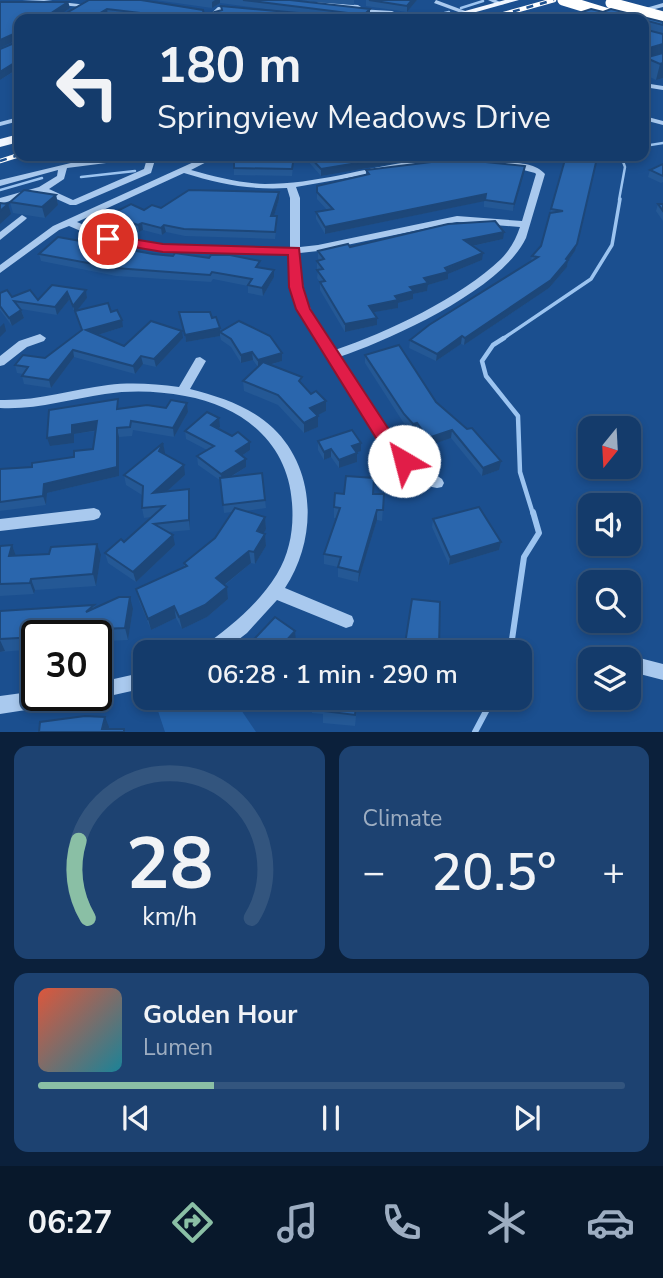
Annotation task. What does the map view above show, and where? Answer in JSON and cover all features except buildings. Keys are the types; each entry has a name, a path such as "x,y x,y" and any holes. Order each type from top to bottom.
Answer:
{"highway":[{"path":"563,0 609,14"},
{"path":"602,0 663,17"},
{"path":"624,0 663,12"}],"main road":[{"path":"462,14 515,0"}],"street":[{"path":"70,14 93,0"},
{"path":"288,0 394,14"},
{"path":"342,0 363,2 357,9"},
{"path":"491,0 501,4"},
{"path":"643,10 638,6 647,0"},
{"path":"0,4 44,2 84,5"},
{"path":"436,2 466,13"},
{"path":"281,4 357,9"},
{"path":"629,14 663,5"},
{"path":"0,183 110,161"},
{"path":"42,189 73,203 148,171 154,161"},
{"path":"2,266 44,235 68,222 203,161"},
{"path":"183,170 231,186 291,187 435,161"},
{"path":"333,355 385,337 489,274 515,249 541,174 531,167 467,161"},
{"path":"0,201 42,189 61,177 64,168"},
{"path":"291,187 295,198 295,251 299,298 310,321 393,449 404,461 437,483"},
{"path":"0,237 22,218"},
{"path":"68,222 108,239 143,246 295,251 457,219 525,223"},
{"path":"0,362 23,344 40,338"},
{"path":"183,390 200,361"},
{"path":"0,404 30,404 121,388 183,390 220,402 253,418 270,431 292,464 299,484 300,527 288,568 274,591 255,615 226,640"},
{"path":"0,525 94,514"},
{"path":"274,591 346,621"},
{"path":"641,666 663,672"},
{"path":"112,687 133,683"},
{"path":"0,705 21,702"}],"shaded area":[{"path":"158,710 241,710 256,732 165,732"}],"waterway":[{"path":"461,8 483,1"},
{"path":"441,14 449,12"},
{"path":"649,145 663,143"},
{"path":"619,200 625,167 623,161"},
{"path":"81,177 135,171"},
{"path":"0,190 42,178"},
{"path":"503,339 591,279 612,245 620,199"},
{"path":"503,339 493,345 482,361 486,376 518,416 520,472 533,514"},
{"path":"512,640 524,557 539,533 533,512"},
{"path":"475,732 487,710"}],"railway":[{"path":"504,14 554,0"},
{"path":"0,161 14,157"}],"route":[{"path":"108,239 163,248 295,251 296,287 303,309 393,449 404,461"}]}
